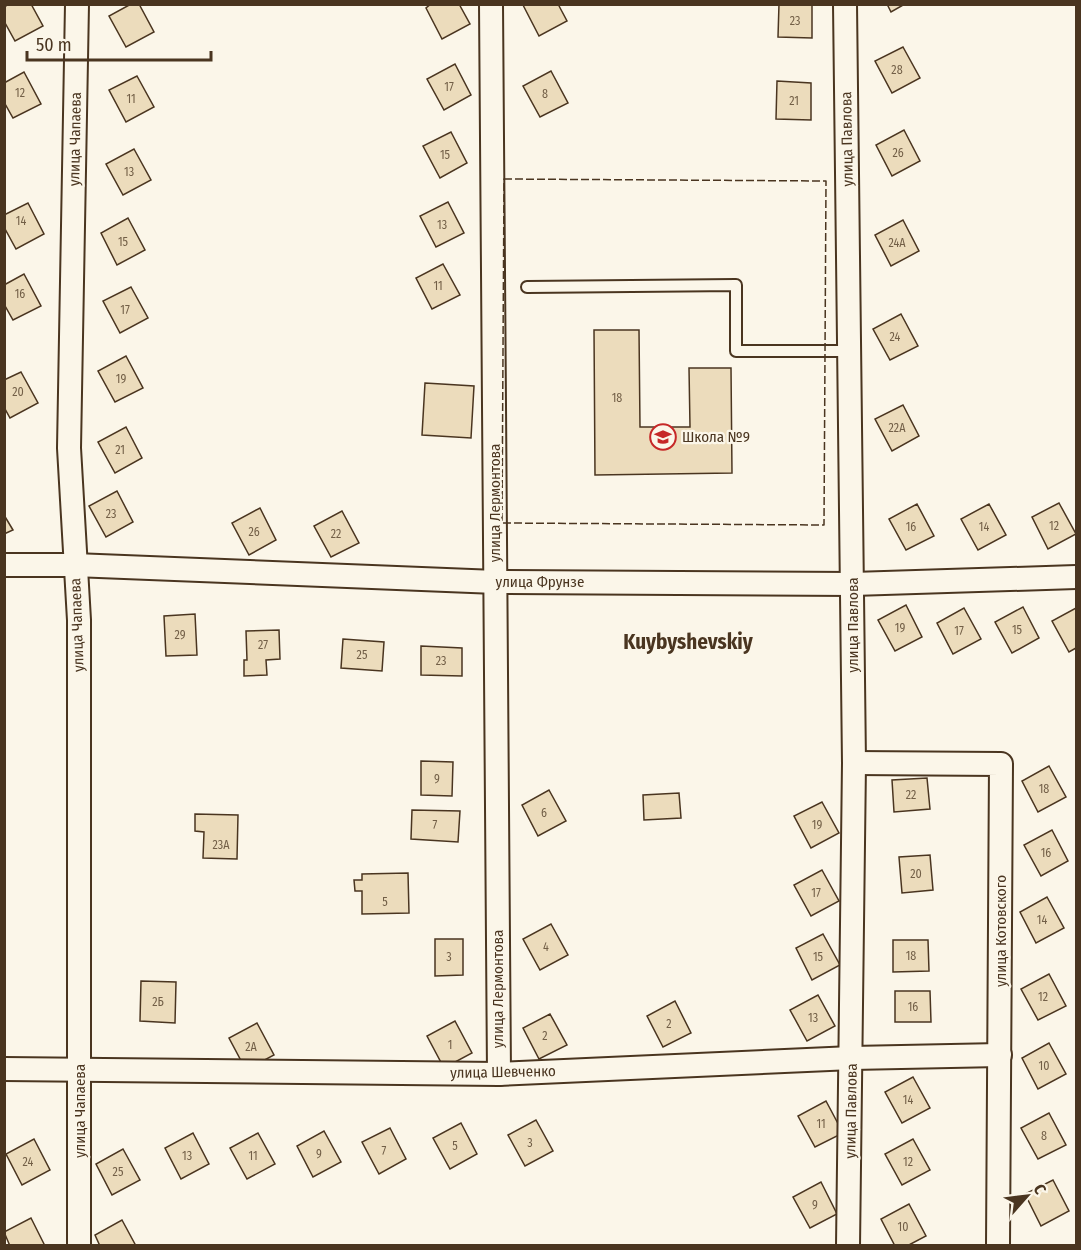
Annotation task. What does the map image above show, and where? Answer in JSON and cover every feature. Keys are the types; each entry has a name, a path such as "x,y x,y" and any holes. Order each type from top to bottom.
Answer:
{"street":[{"name":"улица Чапаева","path":"77,4 69,448 79,620 81,1070 79,1245"},
{"name":"улица Лермонтова","path":"491,4 499,1074"},
{"name":"улица Павлова","path":"844,4 854,763 848,1245"},
{"name":"улица Фрунзе","path":"4,565 74,565 496,582 853,584 1077,577"},
{"name":"улица Котовского","path":"854,763 1001,764 998,1245"},
{"name":"улица Шевченко","path":"4,1070 499,1074 852,1058 1000,1055"}],"lane":[{"path":"527,287 736,285 736,351 850,351"}],"building":[{"path":"9,4 31,4 43,26 15,41 4,21 4,7"},
{"path":"131,4 139,4 154,32 126,47 109,16"},
{"path":"431,4 459,4 470,24 442,39 426,8"},
{"path":"558,4 567,21 539,36 523,5"},
{"path":"779,4 812,4 812,38 778,37"},
{"path":"887,4 905,4 891,12"},
{"path":"903,47 920,78 892,93 875,61"},
{"path":"455,64 471,95 444,110 427,79"},
{"path":"551,71 568,103 540,117 523,86"},
{"path":"24,72 41,104 13,118 4,102 4,83"},
{"path":"137,76 154,107 126,122 109,90"},
{"path":"777,81 811,83 811,120 776,119"},
{"path":"904,130 920,161 892,176 876,145"},
{"path":"451,132 467,163 440,178 423,146"},
{"path":"134,149 151,180 123,195 106,164"},
{"path":"448,202 464,233 436,247 420,216"},
{"path":"28,203 44,234 16,249 4,227 4,215"},
{"path":"128,218 145,250 117,265 101,233"},
{"path":"903,220 919,251 891,266 875,235"},
{"path":"443,264 460,295 432,309 416,278"},
{"path":"24,274 41,306 13,320 4,304 4,285"},
{"path":"131,287 148,318 120,333 103,301"},
{"path":"901,314 918,346 890,360 873,329"},
{"path":"594,330 639,330 640,427 690,427 689,368 731,368 732,473 595,475"},
{"path":"126,356 143,388 115,402 98,371"},
{"path":"21,372 38,403 10,418 4,407 4,380"},
{"path":"425,383 474,386 471,438 422,435"},
{"path":"903,405 919,436 892,451 875,419"},
{"path":"126,427 142,458 115,473 98,442"},
{"path":"117,491 133,522 106,537 89,506"},
{"path":"1059,503 1076,534 1048,549 1032,517"},
{"path":"917,504 934,536 906,550 889,519"},
{"path":"989,504 1006,535 978,550 961,519"},
{"path":"260,508 276,540 249,555 232,523"},
{"path":"342,511 359,543 331,557 314,526"},
{"path":"4,515 13,530 4,534"},
{"path":"906,605 922,637 895,651 878,620"},
{"path":"1023,607 1039,638 1012,653 995,622"},
{"path":"964,608 981,639 953,654 937,623"},
{"path":"1076,608 1076,648 1069,652 1052,621"},
{"path":"195,614 197,655 166,656 164,616"},
{"path":"279,630 280,659 266,660 267,675 244,676 244,660 247,660 246,631"},
{"path":"343,639 384,642 382,671 341,668"},
{"path":"421,646 462,648 462,676 421,675"},
{"path":"421,761 453,762 452,796 421,795"},
{"path":"1049,766 1066,797 1038,812 1022,781"},
{"path":"927,778 930,809 894,812 892,780"},
{"path":"549,790 566,821 538,836 522,805"},
{"path":"679,793 681,818 644,820 643,795"},
{"path":"822,802 839,833 811,848 794,816"},
{"path":"412,810 460,811 458,842 411,839"},
{"path":"195,814 238,815 237,859 203,858 204,832 195,831"},
{"path":"1052,830 1068,861 1041,876 1024,845"},
{"path":"930,855 933,890 902,893 899,857"},
{"path":"822,870 839,901 811,916 794,885"},
{"path":"408,873 409,913 362,914 362,891 355,891 354,880 362,880 362,874"},
{"path":"1047,897 1064,928 1036,943 1020,912"},
{"path":"551,924 568,955 540,970 523,939"},
{"path":"823,934 840,965 812,980 796,948"},
{"path":"435,939 463,939 463,975 435,976"},
{"path":"893,940 928,940 929,971 893,972"},
{"path":"1049,974 1066,1006 1038,1020 1021,989"},
{"path":"141,981 176,982 175,1023 140,1021"},
{"path":"895,991 930,991 931,1022 895,1022"},
{"path":"818,995 835,1026 807,1041 790,1010"},
{"path":"675,1001 691,1033 663,1047 647,1016"},
{"path":"550,1014 567,1045 539,1059 523,1028"},
{"path":"455,1021 472,1053 444,1068 427,1036"},
{"path":"257,1023 274,1055 246,1070 229,1038"},
{"path":"1049,1043 1066,1074 1038,1089 1022,1058"},
{"path":"913,1077 930,1108 902,1123 885,1092"},
{"path":"826,1101 843,1133 815,1147 798,1116"},
{"path":"1049,1113 1066,1145 1038,1159 1021,1128"},
{"path":"536,1120 553,1151 525,1166 508,1135"},
{"path":"461,1123 477,1154 450,1169 433,1138"},
{"path":"390,1128 406,1159 379,1174 362,1142"},
{"path":"324,1131 341,1162 313,1177 297,1146"},
{"path":"193,1133 209,1164 181,1179 165,1148"},
{"path":"258,1133 275,1164 247,1179 230,1148"},
{"path":"34,1139 50,1170 22,1185 6,1154"},
{"path":"913,1139 930,1170 902,1185 885,1154"},
{"path":"123,1149 140,1180 112,1195 96,1164"},
{"path":"1053,1180 1069,1211 1041,1226 1025,1194"},
{"path":"821,1182 837,1214 810,1228 793,1197"},
{"path":"909,1204 926,1236 907,1246 895,1246 881,1219"},
{"path":"31,1218 45,1246 10,1246 4,1232"},
{"path":"122,1220 136,1246 100,1246 95,1235"}],"fence":[{"path":"504,179 826,181 824,525 502,523 504,179"}],"place":[{"name":"Школа №9","path":"663,437"}],"district":[{"name":"Kuybyshevskiy","path":"688,642"}]}
